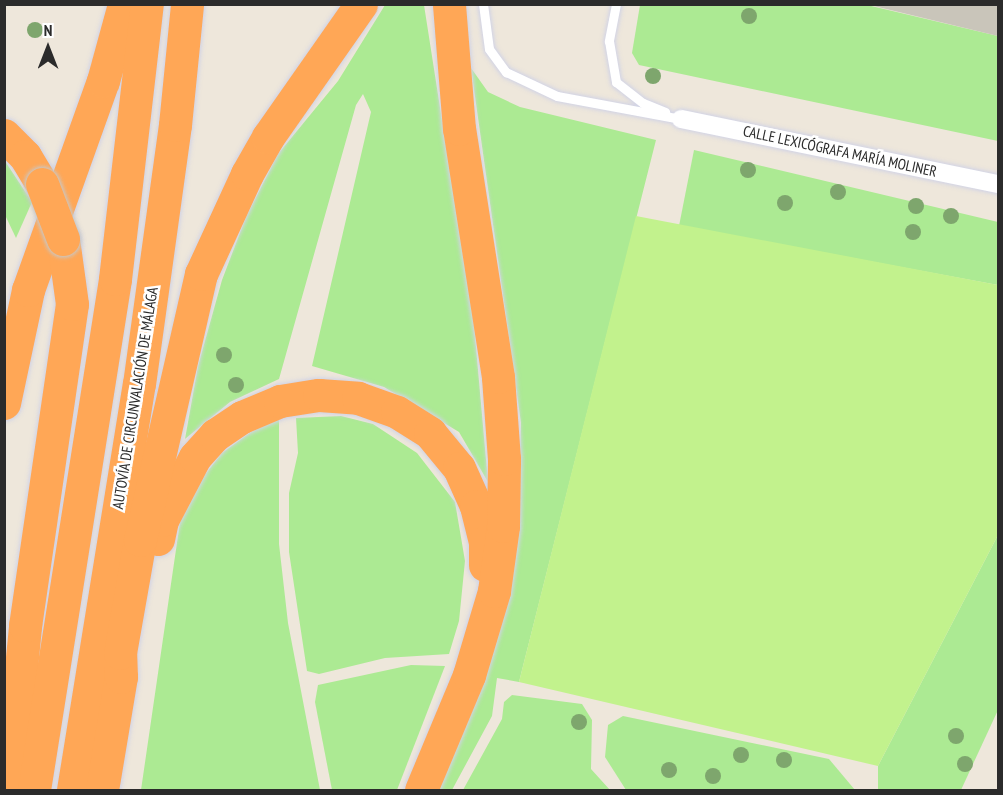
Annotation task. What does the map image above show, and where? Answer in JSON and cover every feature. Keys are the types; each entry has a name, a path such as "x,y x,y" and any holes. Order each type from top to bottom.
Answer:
{"highway":[{"path":"4,403 28,290 104,81 124,4"},
{"path":"34,790 115,279 147,4"},
{"name":"AUTOVÍA DE CIRCUNVALACIÓN DE MÁLAGA","path":"73,790 139,384 175,125 187,4"},
{"path":"102,790 121,677 120,653 140,540 201,274 247,174 268,138 361,4"},
{"path":"421,790 469,675 494,591 501,537 504,459 498,378 459,129 449,4"},
{"path":"4,135 25,156 42,184 63,238 72,304 25,626 9,790"},
{"path":"121,677 132,652 162,520 195,457 215,435 242,417 280,401 319,395 358,398 397,412 430,433 459,468 476,506 485,542 484,621"}],"street":[{"name":"CALLE LEXICÓGRAFA MARÍA MOLINER","path":"681,119 999,184"}],"lane":[{"path":"483,4 489,49 506,72 557,96 681,119"},
{"path":"616,4 609,41 616,82 643,103 681,119"}],"green space":[{"path":"385,5 424,5 474,325 488,482 459,432 384,387 312,366 371,112 363,94 356,105 279,379 230,402 185,439 198,366 222,280 246,217 278,154 338,81"},
{"path":"640,5 867,5 998,36 998,141 639,65 632,53"},
{"path":"471,68 488,92 520,107 656,140 519,682 497,678 492,716 452,790 431,790 493,653 518,537 521,423"},
{"path":"694,150 998,222 998,285 679,226"},
{"path":"5,161 32,202 16,238 5,215"},
{"path":"636,216 998,285 998,535 878,766 519,682"},
{"path":"341,416 373,424 417,453 455,502 465,561 459,621 449,654 385,658 319,674 307,671 289,552 289,493 298,453 296,418"},
{"path":"279,419 279,544 288,623 320,790 141,790 180,522 196,486 222,453 251,432"},
{"path":"998,535 998,710 961,790 878,790 878,766"},
{"path":"411,665 445,666 397,790 332,790 315,702 318,685"},
{"path":"512,695 582,704 592,720 591,769 610,790 463,790 502,719 504,702"},
{"path":"623,716 829,759 855,790 626,790 605,757 608,725"}],"building":[{"path":"871,4 998,4 998,36 870,5"}]}
